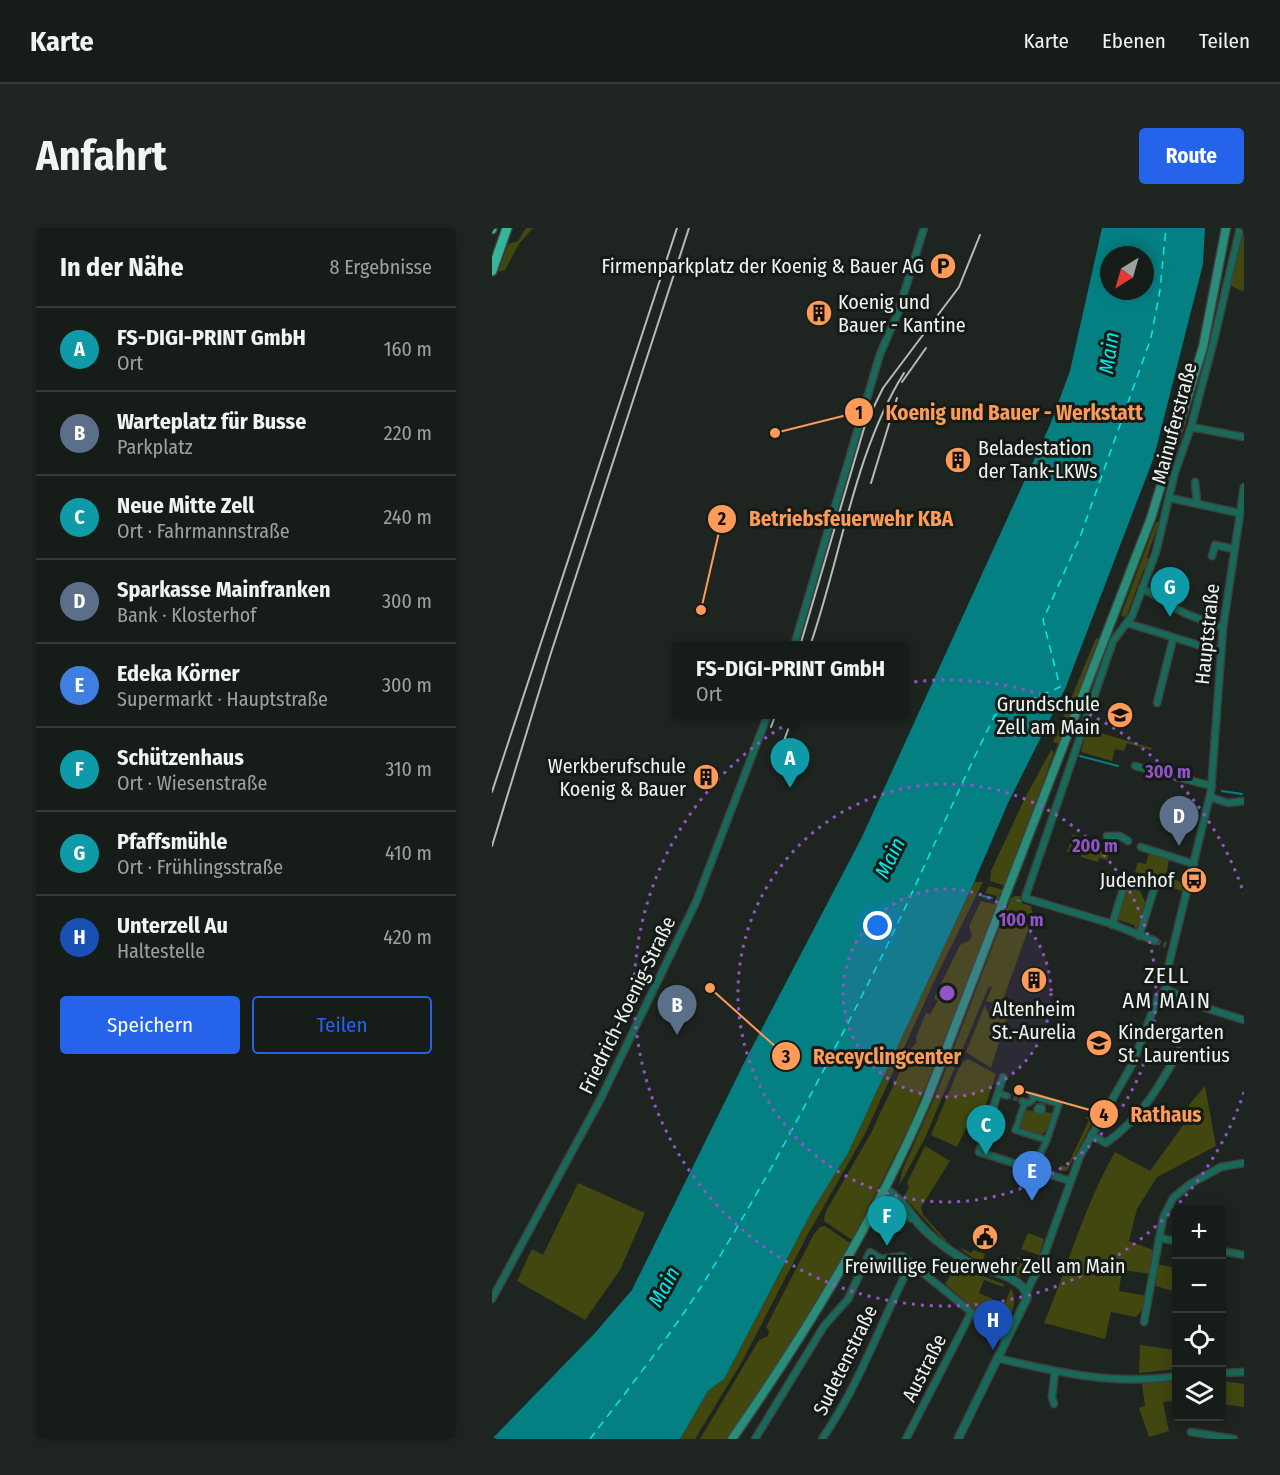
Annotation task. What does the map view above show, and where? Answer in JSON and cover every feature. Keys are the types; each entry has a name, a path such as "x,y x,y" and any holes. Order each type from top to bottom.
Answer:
{"highway":[{"path":"492,271 507,228"}],"main road":[{"path":"732,1439 797,1344 867,1224 886,1189 927,1099 1152,518 1203,347 1226,228"}],"street":[{"path":"795,641 880,354 898,313 924,228"},
{"name":"Mainuferstraße","path":"1112,925 1025,898 1113,641 1127,623 1156,552 1175,472 1191,426 1240,228"},
{"path":"1191,426 1244,437"},
{"path":"1195,482 1197,502"},
{"name":"Hauptstraße","path":"958,1439 1027,1298 1027,1291 1042,1261 1070,1181 1091,1135 1133,1063 1158,997 1166,989 1170,946 1194,864 1212,786 1223,628 1244,487"},
{"path":"1170,498 1197,502 1239,513"},
{"path":"1212,556 1215,544 1234,549"},
{"path":"1142,588 1184,613 1223,628"},
{"path":"1127,623 1221,652"},
{"path":"1157,703 1173,639"},
{"name":"Friedrich-Koenig-Straße","path":"492,1299 596,1108 696,902 766,719"},
{"path":"1136,766 1212,786"},
{"path":"1210,797 1228,802 1244,801"},
{"path":"1107,836 1120,836 1128,841"},
{"path":"1141,847 1194,864"},
{"path":"1104,876 1125,883 1112,925 1155,941"},
{"path":"1139,936 1156,883"},
{"path":"1166,989 1206,1008 1244,1020"},
{"path":"1091,1135 1106,1143 1128,1125 1158,1091 1179,1051"},
{"path":"1003,1077 979,1152 1070,1181"},
{"path":"998,1093 1007,1096"},
{"path":"1034,1169 1047,1140 1059,1104 1034,1097 1029,1103 1023,1101 1015,1130 1047,1140"},
{"path":"1022,1109 1056,1112"},
{"path":"1144,1322 1163,1218 1173,1198 1182,1190 1221,1167 1244,1163"},
{"path":"886,1189 900,1199 919,1224 937,1242 978,1267 1020,1283 1027,1291"},
{"path":"881,1198 919,1224"},
{"path":"867,1224 884,1215 904,1214"},
{"path":"1159,1238 1172,1241"},
{"path":"755,1439 824,1326 848,1299 870,1252 881,1259 902,1256 1005,1340"},
{"path":"1226,1252 1244,1255"},
{"name":"Sudetenstraße","path":"822,1439 862,1370 911,1263"},
{"name":"Austraße","path":"906,1439 971,1313"},
{"path":"997,1358 1055,1371 1140,1380 1172,1376"},
{"path":"1054,1404 1052,1397 1055,1371"},
{"path":"1226,1373 1244,1372"},
{"path":"1191,1432 1229,1439"}],"green space":[{"path":"526,228 533,228 519,244 505,270 498,272 508,244 518,241"},
{"path":"1244,232 1244,287 1243,292 1230,285"},
{"path":"1156,522 1159,522 1147,557 1151,561 1143,571 1127,615 1124,617 1121,615"},
{"path":"1096,638 1100,639 1060,744 1053,742"},
{"path":"1087,729 1152,748 1151,750 1127,743 1124,751 1115,749 1112,761 1081,752"},
{"path":"1051,750 1054,752 1006,886 990,881 991,871 1024,800"},
{"path":"1073,834 1111,850 1107,860 1099,858 1098,862 1081,857 1081,853 1067,852"},
{"path":"1149,853 1169,860 1166,876 1183,883 1182,891 1146,880 1148,876 1135,872 1138,862 1146,864"},
{"path":"974,882 983,882 937,975 866,1132 808,1234 743,1360 695,1439 680,1439 708,1391 724,1379 812,1211 848,1153"},
{"path":"989,886 1004,890 910,1125 852,1240 824,1221 825,1213 871,1133 910,1050 917,1042 916,1037 926,1013 930,1014 938,1001 934,998 960,945 970,940 972,935 969,926 981,901 994,904 997,896 985,893"},
{"path":"1126,887 1140,891 1146,904 1136,932 1134,925 1119,920 1119,926 1114,925"},
{"path":"1020,896 1022,903 1031,906 1033,916 1004,997 1005,1000 1013,999 991,1068 966,1052 985,1005 990,1018 993,1017 991,1006 1004,1009 1005,1005 999,1002 996,1004 986,1001 992,987 989,986 925,1138 899,1186 902,1171 939,1087 1011,898"},
{"path":"968,1059 996,1074 977,1131 966,1128 957,1147 931,1135 959,1068"},
{"path":"1205,1086 1216,1146 1157,1177 1137,1209 1129,1241 1153,1250 1151,1274 1122,1270 1119,1291 1148,1296 1147,1304 1136,1317 1111,1312 1105,1339 1044,1323 1094,1193 1115,1152 1150,1171 1189,1117 1189,1105"},
{"path":"1024,1110 1053,1113 1045,1132 1041,1135 1021,1129 1019,1125"},
{"path":"1084,1117 1089,1118 1092,1123 1067,1171 1061,1171 1061,1165 1067,1167 1089,1120"},
{"path":"925,1146 950,1161 921,1207 923,1215 946,1240 945,1242 904,1197 909,1187 907,1183"},
{"path":"578,1183 645,1213 620,1270 585,1320 517,1281 532,1249 543,1255"},
{"path":"825,1226 850,1243 848,1249 802,1327 727,1439 700,1439 759,1340 768,1336 769,1331 766,1327 814,1234 820,1227"},
{"path":"1028,1233 1044,1239 1039,1255 1021,1249"},
{"path":"959,1247 971,1253 973,1250 985,1254 983,1261 1013,1271 1018,1257 1036,1264 1030,1275 1014,1275 981,1262"},
{"path":"1157,1264 1172,1267 1172,1291 1156,1286"},
{"path":"956,1266 1004,1284 1003,1287 984,1280 979,1293 993,1299 989,1310 1000,1315 1011,1288 1014,1305 1001,1331 945,1284"},
{"path":"1140,1345 1172,1349 1172,1369 1139,1373"},
{"path":"1172,1381 1172,1401 1163,1402 1169,1431 1149,1437 1139,1408 1145,1406 1142,1384"},
{"path":"1226,1382 1244,1384 1244,1407 1226,1405"}],"water":[{"name":"Main","path":"1102,228 1205,228 1203,264 1154,457 1065,689 1008,803 974,882 848,1153 812,1211 724,1379 708,1391 680,1439 492,1439 594,1334 632,1290 745,1061 862,837 1050,425 1070,371"}],"waterway":[{"path":"1080,756 1118,766"},
{"path":"1222,791 1242,794"},
{"path":"983,896 992,898"}],"ferry route":[{"path":"590,1439 684,1313 775,1161 887,945 995,715 1060,687 1043,620 1080,537 1151,338 1160,290 1166,228"}],"tunnel":[{"path":"1155,941 1166,945"},
{"path":"1007,1096 1022,1101"}],"railway":[{"path":"492,792 677,228"},
{"path":"492,846 550,656 689,228"},
{"path":"801,641 865,425 883,388 959,287 980,235"},
{"path":"902,382 926,348"},
{"path":"812,641 860,471 887,404 904,373"},
{"path":"871,483 897,398"},
{"path":"771,727 774,719"},
{"path":"780,751 792,719"}],"place":[{"name":"Firmenparkplatz der Koenig & Bauer AG","path":"943,266"},
{"name":"Koenig und Bauer - Kantine","path":"819,313"},
{"name":"Koenig und Bauer - Werkstatt","path":"775,433"},
{"name":"Beladestation der Tank-LKWs","path":"958,460"},
{"name":"Betriebsfeuerwehr KBA","path":"701,610"},
{"name":"Pfaffsmühle","path":"1170,617"},
{"name":"Grundschule Zell am Main","path":"1120,715"},
{"name":"Werkberufschule Koenig & Bauer","path":"706,777"},
{"name":"FS-DIGI-PRINT GmbH","path":"790,788"},
{"name":"Sparkasse Mainfranken","path":"1179,846"},
{"name":"Judenhof","path":"1194,880"},
{"name":"Altenheim St.-Aurelia","path":"1034,980"},
{"name":"Receyclingcenter","path":"710,988"},
{"name":"Warteplatz für Busse","path":"677,1035"},
{"name":"Kindergarten St. Laurentius","path":"1099,1043"},
{"name":"Rathaus","path":"1019,1090"},
{"name":"Neue Mitte Zell","path":"986,1155"},
{"name":"Edeka Körner","path":"1032,1201"},
{"name":"Freiwillige Feuerwehr Zell am Main","path":"985,1237"},
{"name":"Schützenhaus","path":"887,1246"},
{"name":"Unterzell Au","path":"993,1350"}],"district":[{"name":"ZELL AM MAIN","path":"1167,988"}]}
